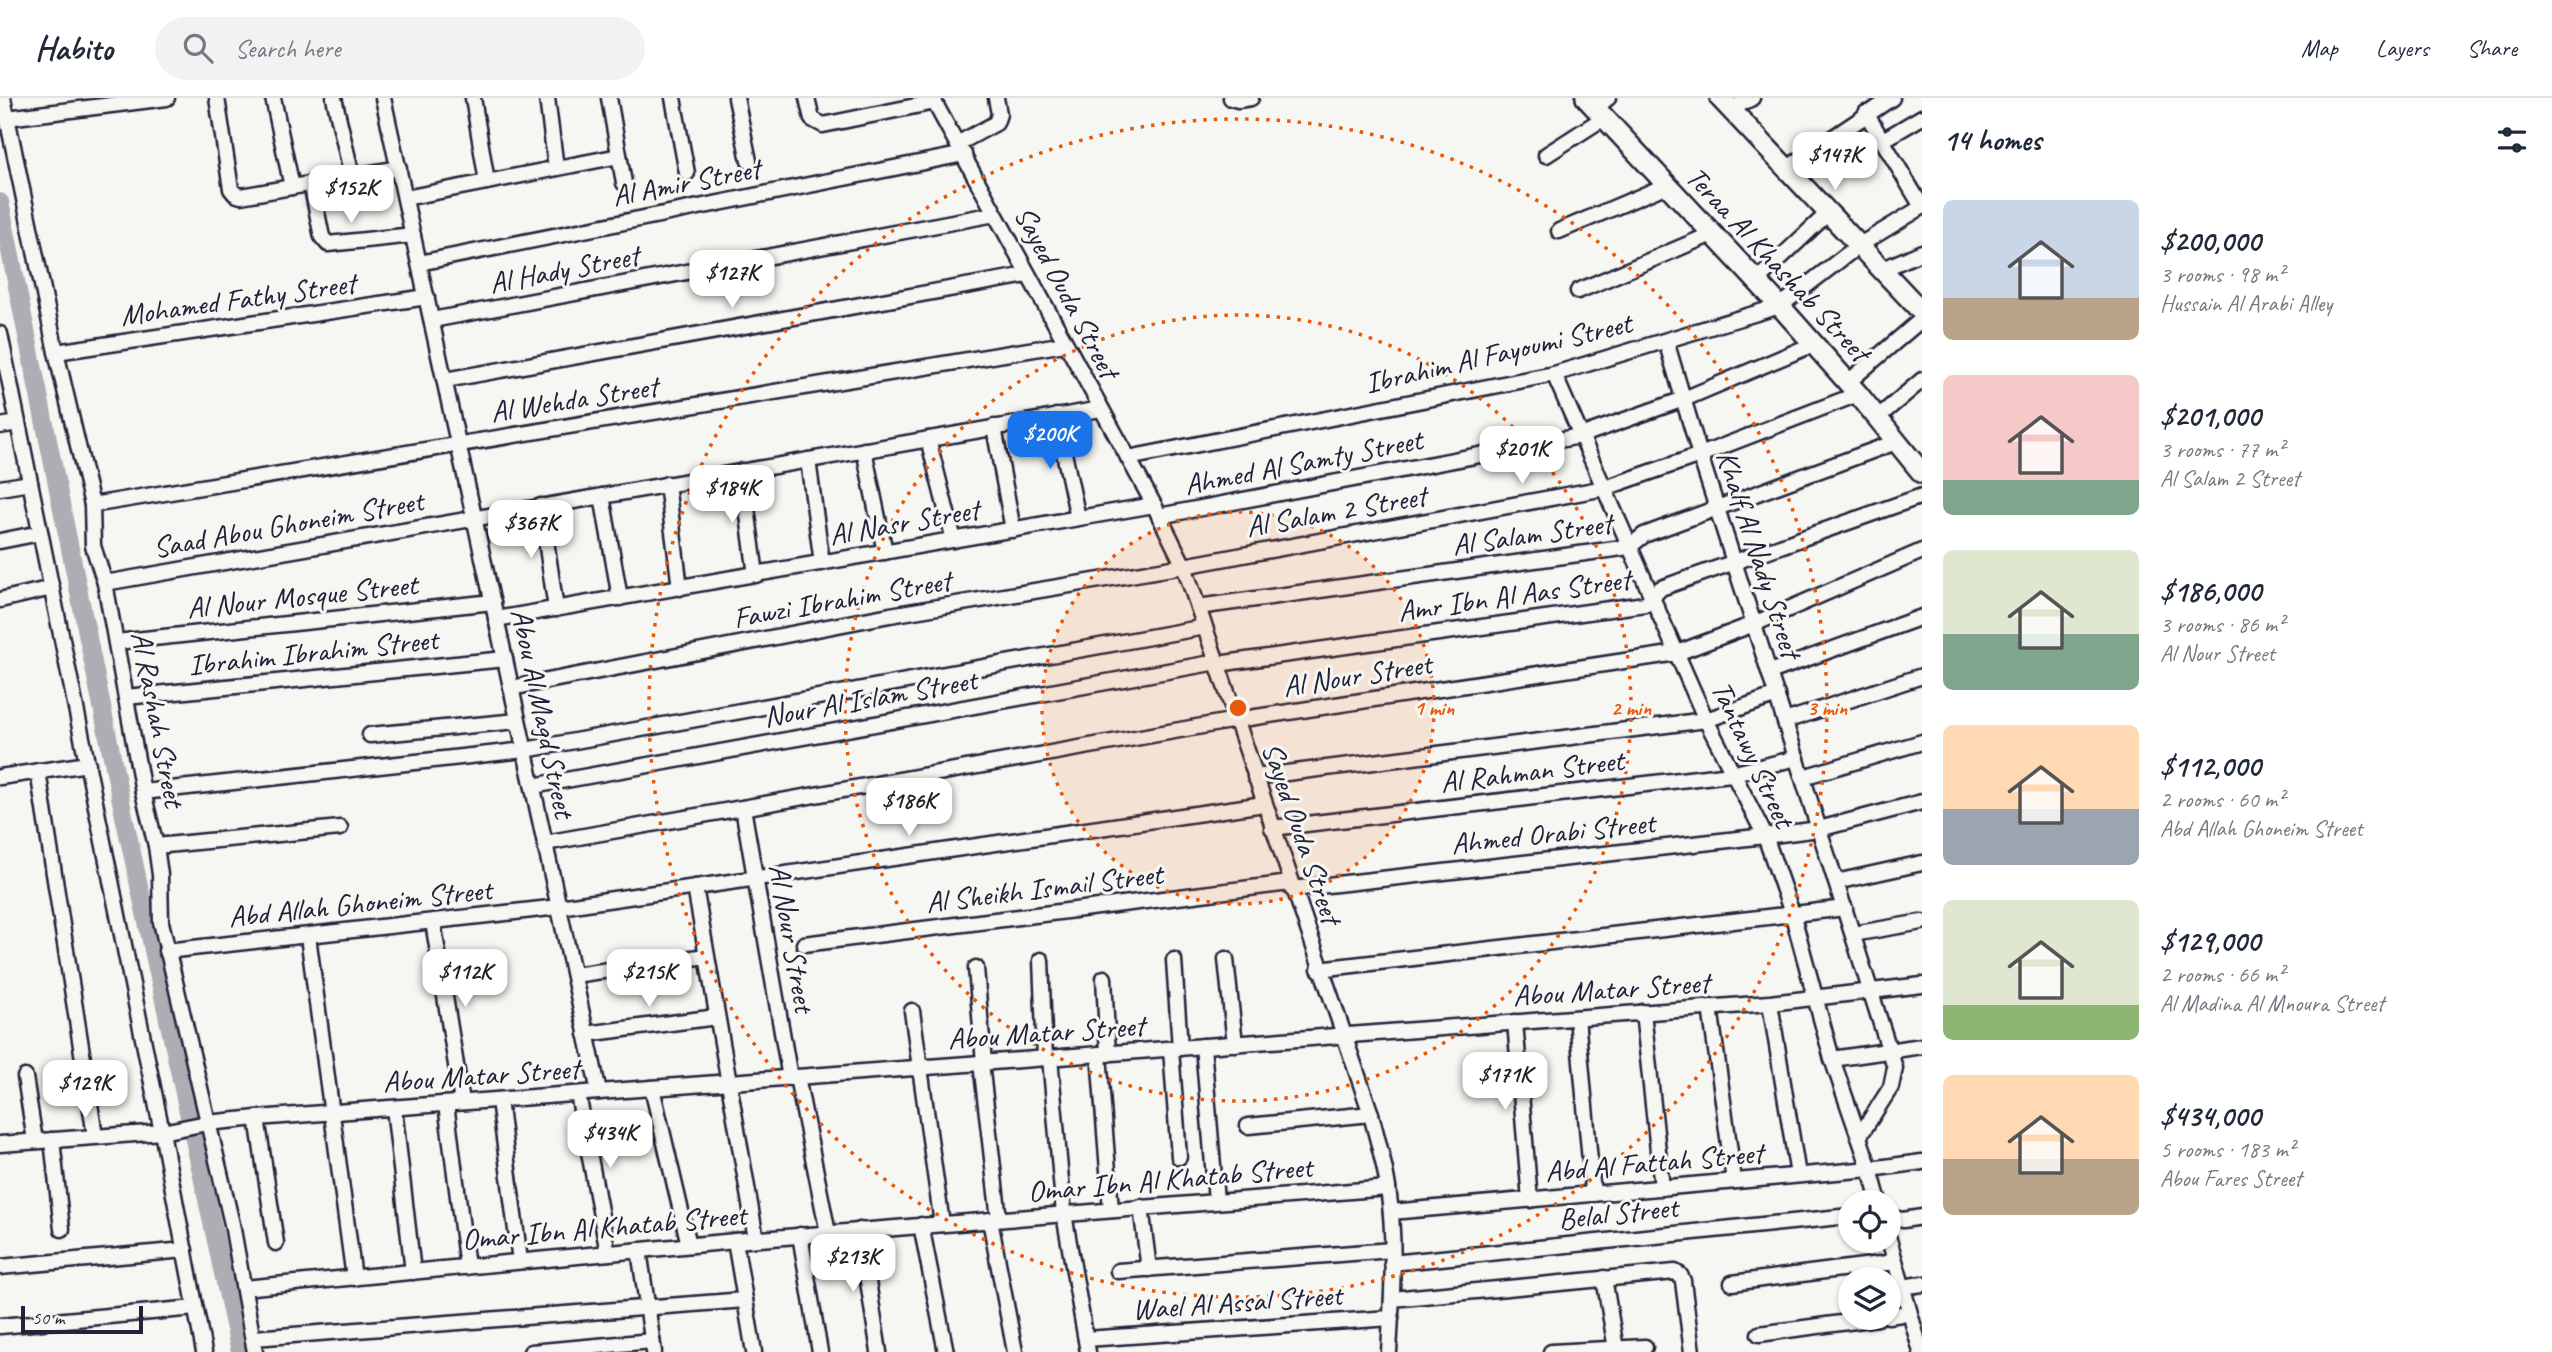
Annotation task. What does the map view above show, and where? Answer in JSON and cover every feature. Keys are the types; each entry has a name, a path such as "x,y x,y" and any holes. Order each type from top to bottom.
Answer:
{"street":[{"name":"Al Rashah Street","path":"3,98 92,505 93,546 105,583 143,792 156,846 160,874 160,922 203,1123 232,1224 255,1345"},
{"path":"7,118 167,98"},
{"path":"217,98 233,192 241,196 398,168"},
{"path":"273,98 292,187"},
{"path":"334,98 352,176"},
{"name":"Abou Al Magd Street","path":"383,98 599,1092"},
{"path":"474,98 487,182"},
{"path":"547,98 556,168"},
{"path":"609,98 624,183"},
{"path":"673,98 687,173"},
{"path":"736,98 749,161"},
{"path":"807,98 812,120 823,125 933,100"},
{"name":"Al Amir Street","path":"419,262 961,148 996,123 999,114 996,98"},
{"path":"1231,98 1251,98"},
{"path":"1752,98 1726,104 1922,312"},
{"path":"1786,169 1892,98"},
{"name":"Sayed Ouda Street","path":"933,100 1157,511 1184,566 1319,969 1371,1114 1391,1212 1392,1298 1389,1352"},
{"path":"1546,155 1598,106"},
{"name":"Teraa Al Khashab Street","path":"1598,106 1665,186 1814,344 1922,473"},
{"path":"1866,114 1922,207"},
{"path":"1883,140 1916,121 1919,138"},
{"path":"405,198 619,156"},
{"path":"311,183 323,237 328,244 413,235"},
{"path":"1559,231 1665,186"},
{"name":"Ibrahim Al Fayoumi Street","path":"1128,458 1554,374 1780,306 1858,246 1922,207"},
{"name":"Al Hady Street","path":"432,320 995,214"},
{"path":"1757,281 1828,214"},
{"path":"1578,291 1712,234"},
{"path":"1881,270 1922,252"},
{"path":"444,380 1027,275"},
{"name":"Mohamed Fathy Street","path":"57,352 427,297"},
{"name":"Al Salam 2 Street","path":"1184,566 1605,488 1700,455 1852,389 1922,319"},
{"path":"0,334 88,764 168,1130 185,1250 204,1352"},
{"name":"Khalf Al Nady Street","path":"1666,341 1891,1051 1895,1078 1859,1137"},
{"name":"Al Wehda Street","path":"92,505 1065,344"},
{"name":"Ahmed Al Samty Street","path":"1157,511 1580,436 1684,399 1814,344"},
{"name":"Tantawy Street","path":"1554,374 1706,720 1731,774 1765,836 1793,916 1832,1059 1870,1169"},
{"path":"1877,418 1922,380"},
{"name":"Saad Abou Ghoneim Street","path":"105,583 1101,409"},
{"path":"1055,416 1078,519"},
{"path":"0,426 18,423"},
{"path":"994,427 1013,530"},
{"path":"928,439 954,540"},
{"name":"Al Salam Street","path":"1198,607 1629,547 1644,535 1896,442"},
{"path":"864,450 885,552"},
{"path":"807,460 822,563"},
{"path":"742,471 756,575"},
{"path":"0,488 30,483"},
{"path":"667,484 680,587"},
{"path":"602,496 620,598"},
{"name":"Amr Ibn Al Aas Street","path":"1217,663 1645,604 1653,598 1658,589 1922,496"},
{"path":"541,506 556,609"},
{"name":"Al Nasr Street","path":"496,619 1078,519 1157,511"},
{"path":"0,541 40,533"},
{"name":"Al Nour Street","path":"545,843 1236,720 1677,653 1754,624 1922,551"},
{"name":"Fawzi Ibrahim Street","path":"511,688 890,615 1184,566"},
{"path":"0,600 52,588"},
{"name":"Al Nour Mosque Street","path":"116,642 493,602"},
{"path":"1770,672 1922,617"},
{"path":"143,792 525,750 1205,627"},
{"name":"Ibrahim Ibrahim Street","path":"126,697 505,659"},
{"name":"Nour Al Islam Street","path":"533,786 1217,663"},
{"path":"1785,720 1922,676"},
{"path":"1255,777 1706,720 1777,695"},
{"path":"370,735 518,721"},
{"path":"1803,777 1922,742"},
{"name":"Al Rahman Street","path":"1272,828 1731,774 1797,758"},
{"path":"0,777 88,764"},
{"path":"38,771 95,1136"},
{"name":"Ahmed Orabi Street","path":"1291,886 1819,829 1922,802"},
{"name":"Abd Allah Ghoneim Street","path":"166,951 559,907 1264,804"},
{"name":"Al Nour Street","path":"743,808 793,1077"},
{"path":"156,846 340,828"},
{"path":"1836,882 1922,863"},
{"name":"Al Sheikh Ismail Street","path":"804,944 1291,886"},
{"path":"695,887 756,1239"},
{"path":"1319,969 1845,908"},
{"path":"433,922 462,1102"},
{"path":"1853,934 1922,922"},
{"path":"307,936 354,1278"},
{"path":"573,975 706,956"},
{"path":"1226,958 1235,1044"},
{"path":"1041,960 1064,1214 1087,1346"},
{"path":"1174,960 1179,1157"},
{"path":"976,968 994,1219 1015,1352"},
{"path":"1104,978 1103,1054 1111,1210"},
{"name":"Abou Matar Street","path":"0,1144 168,1130 203,1123 331,1112 1770,1003 1922,985"},
{"path":"1770,1003 1798,1175"},
{"path":"1710,1007 1734,1181"},
{"path":"912,1011 942,1224"},
{"path":"1643,1012 1662,1188"},
{"path":"586,1034 717,1017"},
{"path":"1577,1018 1593,1194"},
{"path":"1516,1023 1530,1199"},
{"path":"1203,1046 1216,1201"},
{"path":"1832,1059 1922,1046"},
{"path":"25,1077 35,1141"},
{"path":"793,1077 828,1233"},
{"path":"652,1088 690,1245"},
{"path":"578,1094 608,1253"},
{"path":"499,1100 520,1261"},
{"path":"446,1104 467,1267"},
{"path":"394,1108 413,1272"},
{"path":"1248,1126 1371,1114"},
{"path":"257,1118 275,1243"},
{"path":"52,1140 62,1229"},
{"name":"Abd Al Fattah Street","path":"1391,1212 1922,1162"},
{"path":"1870,1169 1876,1190"},
{"name":"Omar Ibn Al Khatab Street","path":"244,1288 800,1235 1388,1188"},
{"path":"1141,1208 1149,1269"},
{"name":"Belal Street","path":"1118,1271 1392,1257 1838,1217"},
{"path":"1901,1220 1922,1217"},
{"path":"921,1225 947,1352"},
{"path":"860,1230 879,1352"},
{"path":"800,1235 820,1352"},
{"path":"735,1241 754,1352"},
{"path":"0,1267 185,1250"},
{"path":"531,1352 653,1347 639,1250"},
{"path":"1893,1253 1909,1314 1918,1328 1921,1352"},
{"path":"1732,1283 1895,1262"},
{"path":"1392,1298 1671,1272 1680,1275 1692,1352"},
{"path":"1604,1278 1616,1349"},
{"path":"1902,1287 1922,1284"},
{"path":"255,1345 745,1300"},
{"path":"0,1326 195,1308"},
{"path":"1901,1315 1909,1314"},
{"name":"Wael Al Assal Street","path":"1087,1346 1391,1318"},
{"path":"1759,1334 1838,1323"},
{"path":"1551,1352 1645,1347"}],"waterway":[{"path":"0,202 124,816 240,1352"}]}
